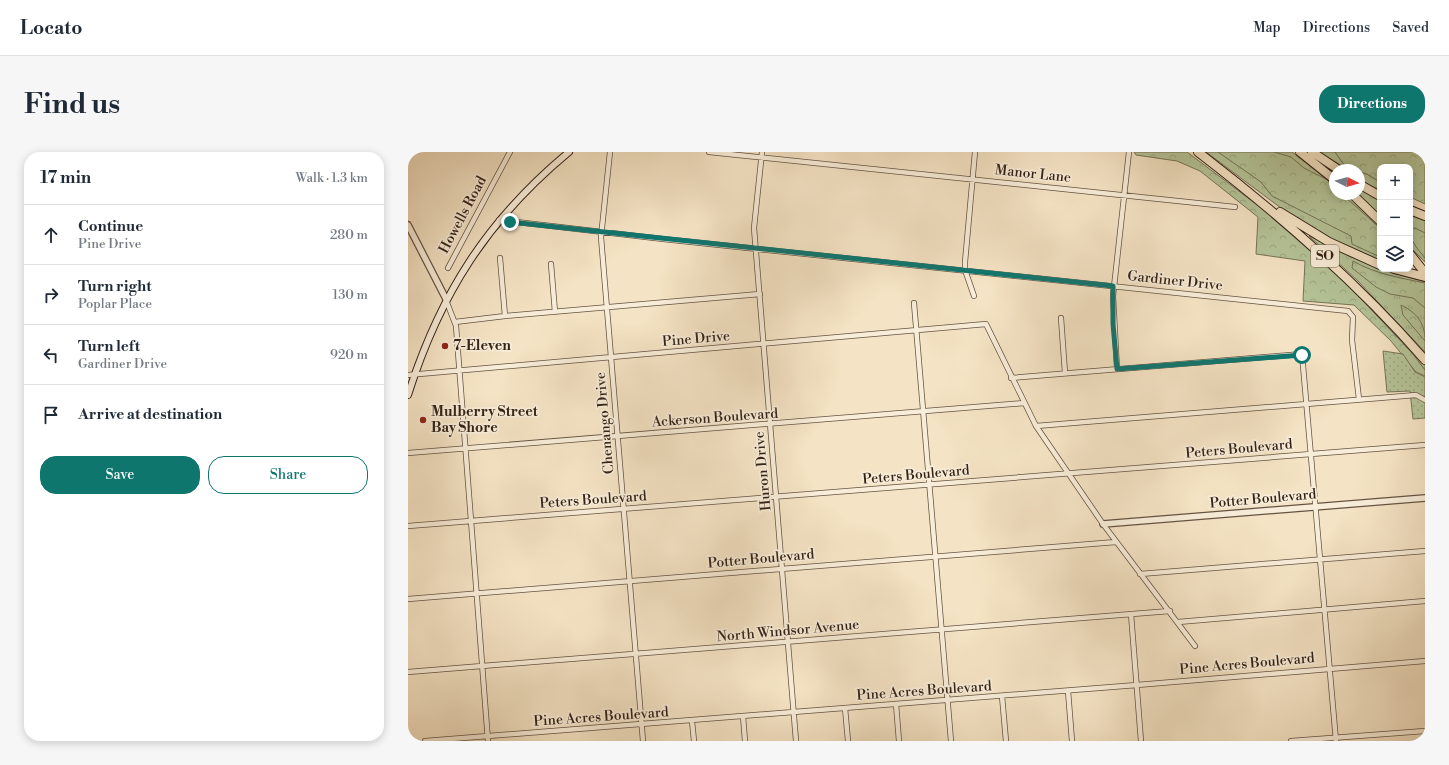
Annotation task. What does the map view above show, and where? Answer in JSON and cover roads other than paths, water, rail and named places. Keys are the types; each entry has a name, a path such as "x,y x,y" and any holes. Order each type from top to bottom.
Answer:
{"highway":[{"name":"SO","path":"1198,152 1335,266 1378,308 1425,360"},
{"path":"1300,152 1329,175"},
{"path":"1312,152 1330,164"},
{"path":"1214,164 1302,227 1329,242 1377,264"},
{"path":"1365,187 1377,194"},
{"path":"1358,200 1377,218"},
{"path":"1413,211 1425,216"},
{"path":"1413,258 1425,273"},
{"path":"1406,272 1425,277"}],"main road":[{"path":"408,395 411,375 430,333 446,299 471,259 499,220 563,155 569,152"}],"street":[{"name":"Howells Road","path":"448,268 510,152"},
{"name":"Chenango Drive","path":"610,152 602,232 617,436 643,741"},
{"name":"Manor Lane","path":"709,152 1235,207"},
{"name":"Huron Drive","path":"762,152 754,228 755,248 777,497 796,741"},
{"path":"974,296 965,270 975,152"},
{"path":"1117,369 1113,324 1113,286 1128,152"},
{"name":"Gardiner Drive","path":"499,220 1348,311 1353,317 1352,340 1359,400"},
{"path":"408,225 446,299 456,322 470,520 488,738"},
{"path":"500,258 505,316"},
{"path":"550,264 555,312"},
{"path":"456,322 505,316 760,294"},
{"path":"914,303 951,741"},
{"path":"1061,318 1065,373"},
{"name":"Pine Drive","path":"411,375 986,324 1011,378"},
{"path":"1196,646 1116,542 1068,474 1036,426 1011,378 1301,354 1312,455 1336,739"},
{"path":"1036,426 1416,395 1425,400"},
{"name":"Ackerson Boulevard","path":"408,453 771,425 1024,403"},
{"name":"Peters Boulevard","path":"408,526 1425,445"},
{"name":"Potter Boulevard","path":"1103,524 1425,498"},
{"name":"Potter Boulevard","path":"408,599 1116,542"},
{"path":"1140,574 1425,551"},
{"path":"1178,622 1425,601"},
{"name":"North Windsor Avenue","path":"408,672 1170,611"},
{"path":"1131,614 1141,741"},
{"name":"Pine Acres Boulevard","path":"425,741 488,738 641,724 1425,661"},
{"path":"1068,690 1072,741"},
{"path":"1002,696 1006,741"},
{"path":"896,704 899,741"},
{"path":"845,708 848,741"},
{"path":"743,716 745,741"},
{"path":"692,721 694,741"},
{"path":"1291,741 1336,739 1425,730"}],"place":[{"name":"7-Eleven","path":"445,346"},
{"name":"Mulberry Street Bay Shore","path":"423,420"}]}
